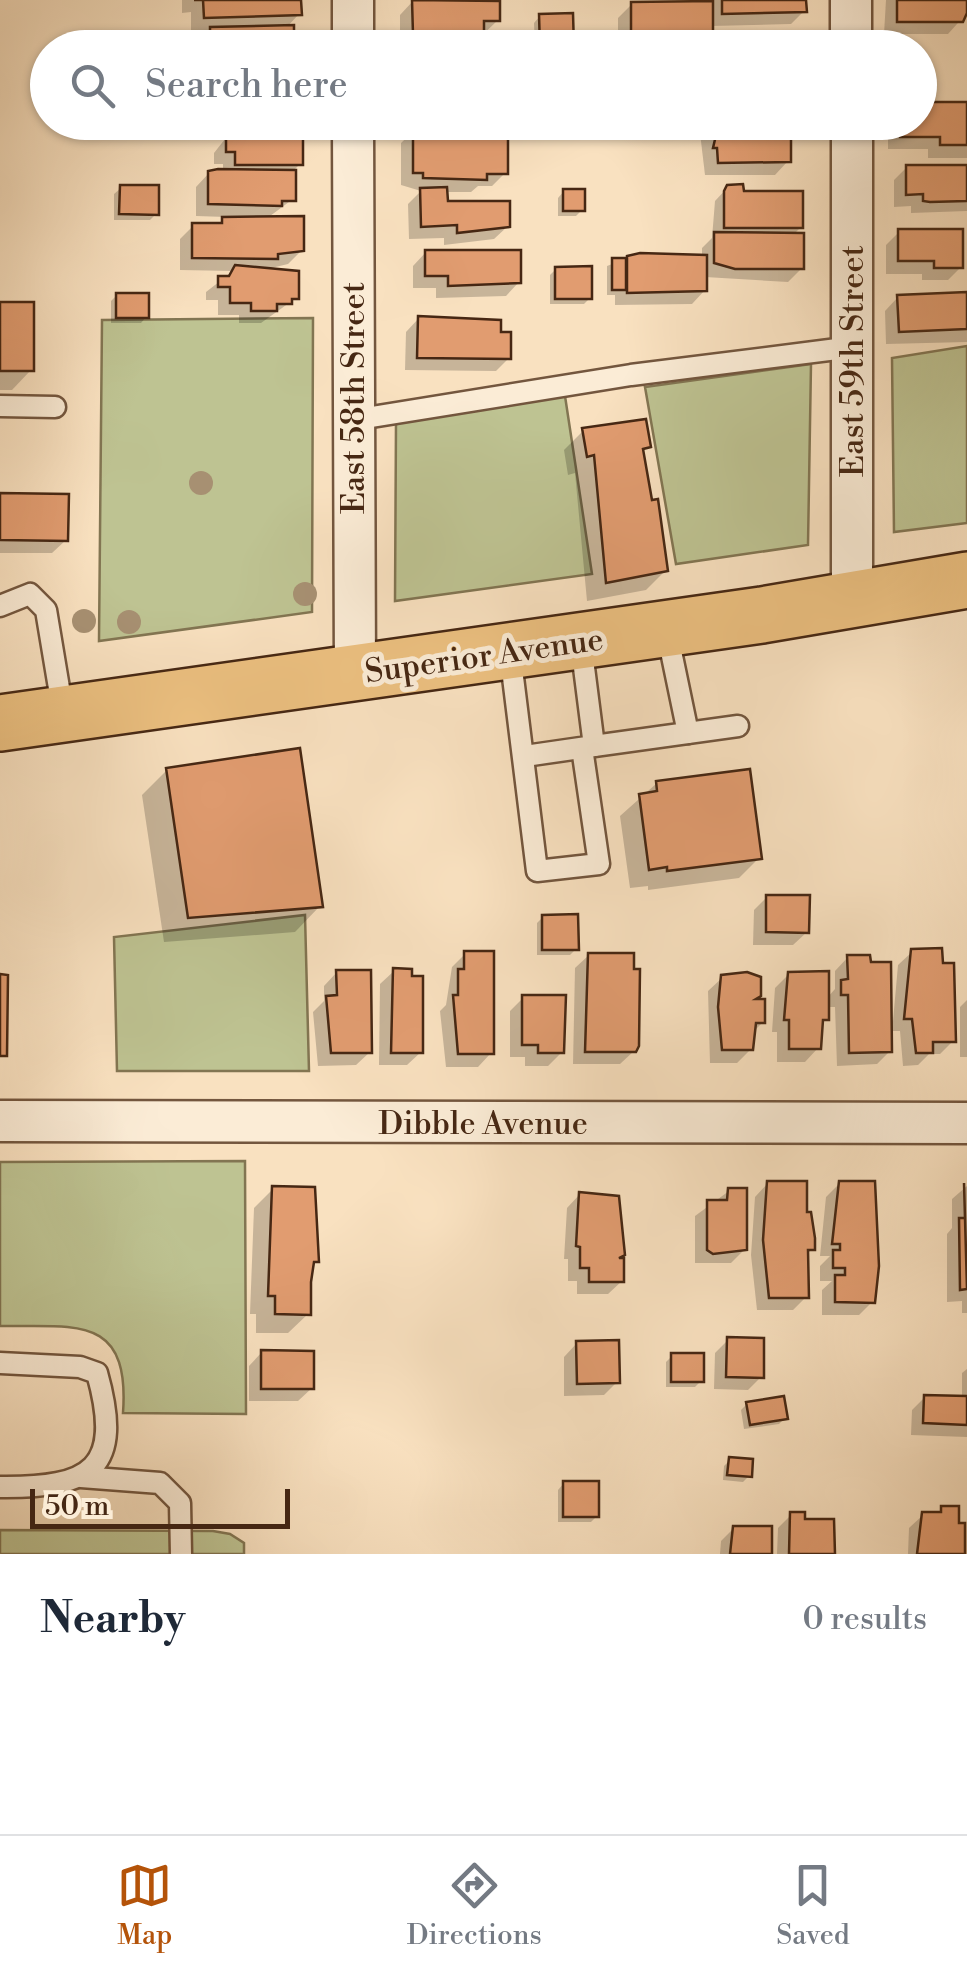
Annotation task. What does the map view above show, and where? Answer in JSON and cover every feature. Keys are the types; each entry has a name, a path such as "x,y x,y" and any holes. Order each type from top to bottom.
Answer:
{"main road":[{"name":"Superior Avenue","path":"0,723 666,629 967,580"}],"street":[{"path":"353,0 353,30"},
{"path":"850,0 851,30"},
{"name":"East 58th Street","path":"353,140 355,673"},
{"name":"East 59th Street","path":"852,140 852,598"},
{"name":"Dibble Avenue","path":"0,1121 967,1123"}],"lane":[{"path":"353,420 702,364 853,346"},
{"path":"0,406 55,407"},
{"path":"0,606 30,594 46,610 63,714"},
{"path":"666,629 688,733"},
{"path":"510,651 537,872 600,864 580,641"},
{"path":"524,756 738,726"},
{"path":"0,1363 80,1367 97,1373 108,1427 101,1456 81,1478"},
{"path":"0,1487 51,1487 81,1478 160,1483 180,1503 181,1554"}],"green space":[{"path":"313,318 312,612 99,641 102,320"},
{"path":"967,346 967,523 894,532 892,358"},
{"path":"811,364 808,545 676,564 645,387"},
{"path":"565,396 592,574 395,601 396,422"},
{"path":"305,915 309,1071 117,1071 114,937"},
{"path":"245,1161 246,1414 123,1413 123,1381 117,1358 107,1342 74,1328 0,1326 0,1162"},
{"path":"0,1530 213,1531 230,1534 244,1543 244,1554 0,1554"}],"building":[{"path":"203,0 301,0 302,15 204,18"},
{"path":"412,0 500,1 500,21 484,21 484,30 413,30"},
{"path":"722,0 806,0 807,12 722,14"},
{"path":"897,0 967,0 967,13 963,22 897,22"},
{"path":"713,1 713,30 631,30 631,2"},
{"path":"573,13 573,30 539,30 539,14"},
{"path":"294,25 294,30 210,30"},
{"path":"937,102 967,102 967,145 940,145"},
{"path":"226,140 303,140 303,165 235,165 235,152 226,152"},
{"path":"413,140 508,140 508,174 487,174 487,180 423,178 423,173 413,173"},
{"path":"715,140 791,140 791,162 718,163 717,148 713,148"},
{"path":"906,165 967,165 967,201 930,202 923,201 923,194 906,195"},
{"path":"296,170 296,201 282,201 282,206 208,204 208,171"},
{"path":"743,184 744,191 803,191 803,228 724,228 724,191 727,185"},
{"path":"120,185 159,185 159,215 119,214"},
{"path":"447,187 448,201 510,201 510,227 457,233 457,225 421,227 420,188"},
{"path":"563,189 585,189 585,211 563,211"},
{"path":"304,216 304,251 278,254 278,259 192,258 192,223 222,223 222,217"},
{"path":"898,229 963,229 963,268 934,268 934,261 898,261"},
{"path":"714,232 804,233 804,269 735,269 714,263"},
{"path":"425,250 521,250 521,283 448,286 448,276 425,276"},
{"path":"707,255 707,291 627,293 627,256"},
{"path":"612,258 626,258 626,290 612,290"},
{"path":"235,265 299,271 299,299 292,299 292,304 277,304 277,311 251,311 251,303 230,303 230,287 218,287 218,276 229,276"},
{"path":"592,266 592,299 555,299 555,267"},
{"path":"967,292 967,329 899,332 897,295"},
{"path":"116,293 149,293 149,318 116,318"},
{"path":"0,302 34,302 34,371 0,371"},
{"path":"418,316 501,320 501,332 511,332 511,359 417,358"},
{"path":"646,419 651,447 643,449 652,500 658,499 668,571 606,583 594,455 587,457 582,428"},
{"path":"0,493 69,494 68,541 0,540"},
{"path":"300,748 323,907 188,918 166,768"},
{"path":"750,769 762,859 649,870 639,794 657,791 656,781"},
{"path":"766,895 810,895 809,933 766,932"},
{"path":"578,914 579,950 542,950 542,915"},
{"path":"942,948 943,963 954,963 956,1042 933,1042 933,1053 916,1053 912,1019 904,1019 911,949"},
{"path":"464,951 494,951 494,1054 458,1054 453,995 458,995 458,969 464,969"},
{"path":"588,953 634,953 634,969 640,969 636,1052 585,1052"},
{"path":"847,955 870,955 871,962 891,962 892,1052 849,1053 848,995 841,995 841,980 848,979"},
{"path":"393,968 412,969 412,976 423,976 423,1053 391,1053"},
{"path":"336,970 371,970 372,1053 331,1053 326,996 337,995"},
{"path":"829,971 829,1020 823,1020 821,1049 789,1049 789,1020 784,1020 788,972"},
{"path":"747,972 761,977 761,996 756,999 765,999 765,1023 756,1023 753,1050 722,1050 718,1007 721,975"},
{"path":"0,974 8,975 7,1056 0,1056"},
{"path":"522,995 566,995 564,1053 538,1053 538,1045 522,1045"},
{"path":"767,1181 807,1181 807,1212 811,1212 815,1238 815,1250 808,1250 809,1298 769,1298 763,1240"},
{"path":"839,1181 875,1181 879,1266 875,1303 835,1302 835,1275 845,1275 845,1268 833,1268 833,1250 840,1250 840,1244 832,1244"},
{"path":"272,1186 315,1187 319,1262 314,1262 311,1315 275,1314 275,1296 268,1296"},
{"path":"728,1188 747,1188 747,1250 713,1254 707,1250 707,1200 727,1200"},
{"path":"579,1192 619,1196 625,1255 619,1258 624,1258 624,1282 589,1282 589,1268 580,1268 580,1247 576,1246"},
{"path":"959,1218 965,1218 967,1289 960,1290"},
{"path":"727,1337 764,1338 764,1378 726,1377"},
{"path":"619,1340 620,1383 577,1384 576,1341"},
{"path":"261,1350 314,1351 314,1389 261,1389"},
{"path":"671,1353 704,1353 704,1382 671,1382"},
{"path":"924,1395 967,1396 967,1425 923,1423"},
{"path":"784,1396 788,1419 750,1425 746,1402"},
{"path":"729,1457 753,1459 752,1477 727,1475"},
{"path":"563,1481 599,1481 599,1517 563,1517"},
{"path":"941,1506 959,1506 959,1523 965,1523 965,1554 917,1554 922,1512 941,1512"},
{"path":"790,1512 805,1512 805,1519 834,1519 835,1554 789,1554"},
{"path":"733,1526 772,1526 772,1554 730,1554"}]}
